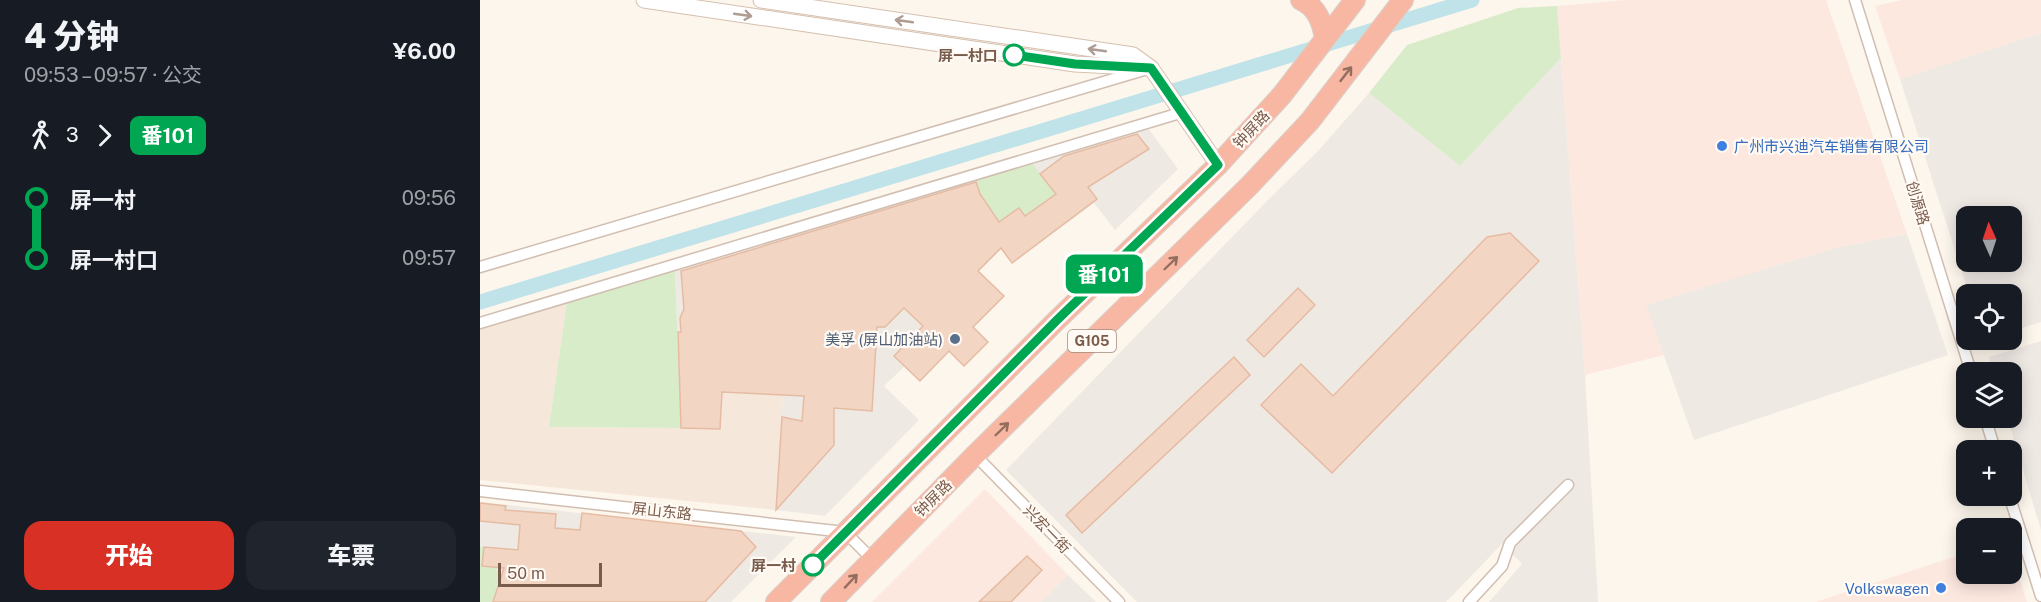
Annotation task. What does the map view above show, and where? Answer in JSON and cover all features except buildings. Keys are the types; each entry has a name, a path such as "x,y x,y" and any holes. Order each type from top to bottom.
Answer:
{"highway":[{"path":"1301,0 1309,3 1317,13 1322,22 1325,38"},
{"name":"钟屏路","path":"776,602 1057,320 1218,165 1282,95 1354,0"},
{"name":"钟屏路","path":"831,602 975,455 1242,194 1310,121 1402,1"}],"street":[{"path":"644,0 1075,64 1151,68"},
{"path":"761,0 1133,55 1151,68 1218,165"},
{"name":"创源路","path":"1855,0 1968,362"},
{"path":"480,267 1151,68"},
{"path":"480,323 1176,107"},
{"name":"兴宏一街","path":"975,455 1119,602"},
{"path":"1469,602 1502,566 1510,543 1568,485"},
{"name":"屏山东路","path":"480,491 845,532"},
{"path":"2012,506 2041,596"},
{"path":"845,532 872,559"}],"shaded area":[{"name":"广州市兴迪汽车销售有限公司","path":"1627,0 1826,0 1907,234 1835,248 1647,305 1664,355 1585,375 1557,6"},
{"path":"1903,0 2041,0 2041,33 1900,79 1875,6"},
{"path":"2041,33 2041,322 2022,328 2022,284 1966,284 1962,272 2022,272 2022,206 1956,206 1956,253 1900,79"},
{"path":"1561,58 1585,375 1598,602 1489,602 1522,564 1502,544 1446,602 1137,602 1006,470 1318,151 1369,93 1460,166"},
{"path":"1148,128 1178,169 1115,230 1094,203 1012,263 1001,248 894,356 905,366 884,386 919,420 825,516 776,510 783,395 722,392 720,429 681,428 675,271"},
{"path":"1907,234 1948,355 1694,440 1646,305 1835,248"},
{"path":"567,301 549,427 681,428 722,392 783,395 776,510 480,480 480,327"},
{"path":"2041,341 2041,530 2022,467 2022,440 2014,440 2010,428 2022,428 2022,362 1990,362 1989,357 2012,350 2022,350 2022,347"},
{"path":"985,489 1068,575 1041,602 872,602"},
{"path":"480,502 796,537 731,602 480,602"},
{"name":"Volkswagen","path":"1956,556 1956,584 2021,584 2027,602 1815,602"},
{"path":"1068,575 1096,602 1041,602"}],"green space":[{"path":"1557,6 1561,58 1460,166 1369,93 1407,45 1518,8"},
{"path":"1032,163 1056,194 1025,216 1019,208 999,222 980,194 976,180"},
{"path":"675,271 681,428 549,427 567,301"},
{"path":"480,547 484,547 498,573 493,602 480,602"}],"waterway":[{"path":"480,302 1472,0"}],"bus line":[{"name":"番101","path":"813,565 1057,320 1218,165 1151,68 1075,64 1014,55"}],"place":[{"name":"屏一村口","path":"1014,55"},
{"name":"广州市兴迪汽车销售有限公司","path":"1722,146"},
{"name":"美孚 (屏山加油站)","path":"955,339"},
{"name":"屏一村","path":"813,565"},
{"name":"Volkswagen","path":"1941,588"}]}
